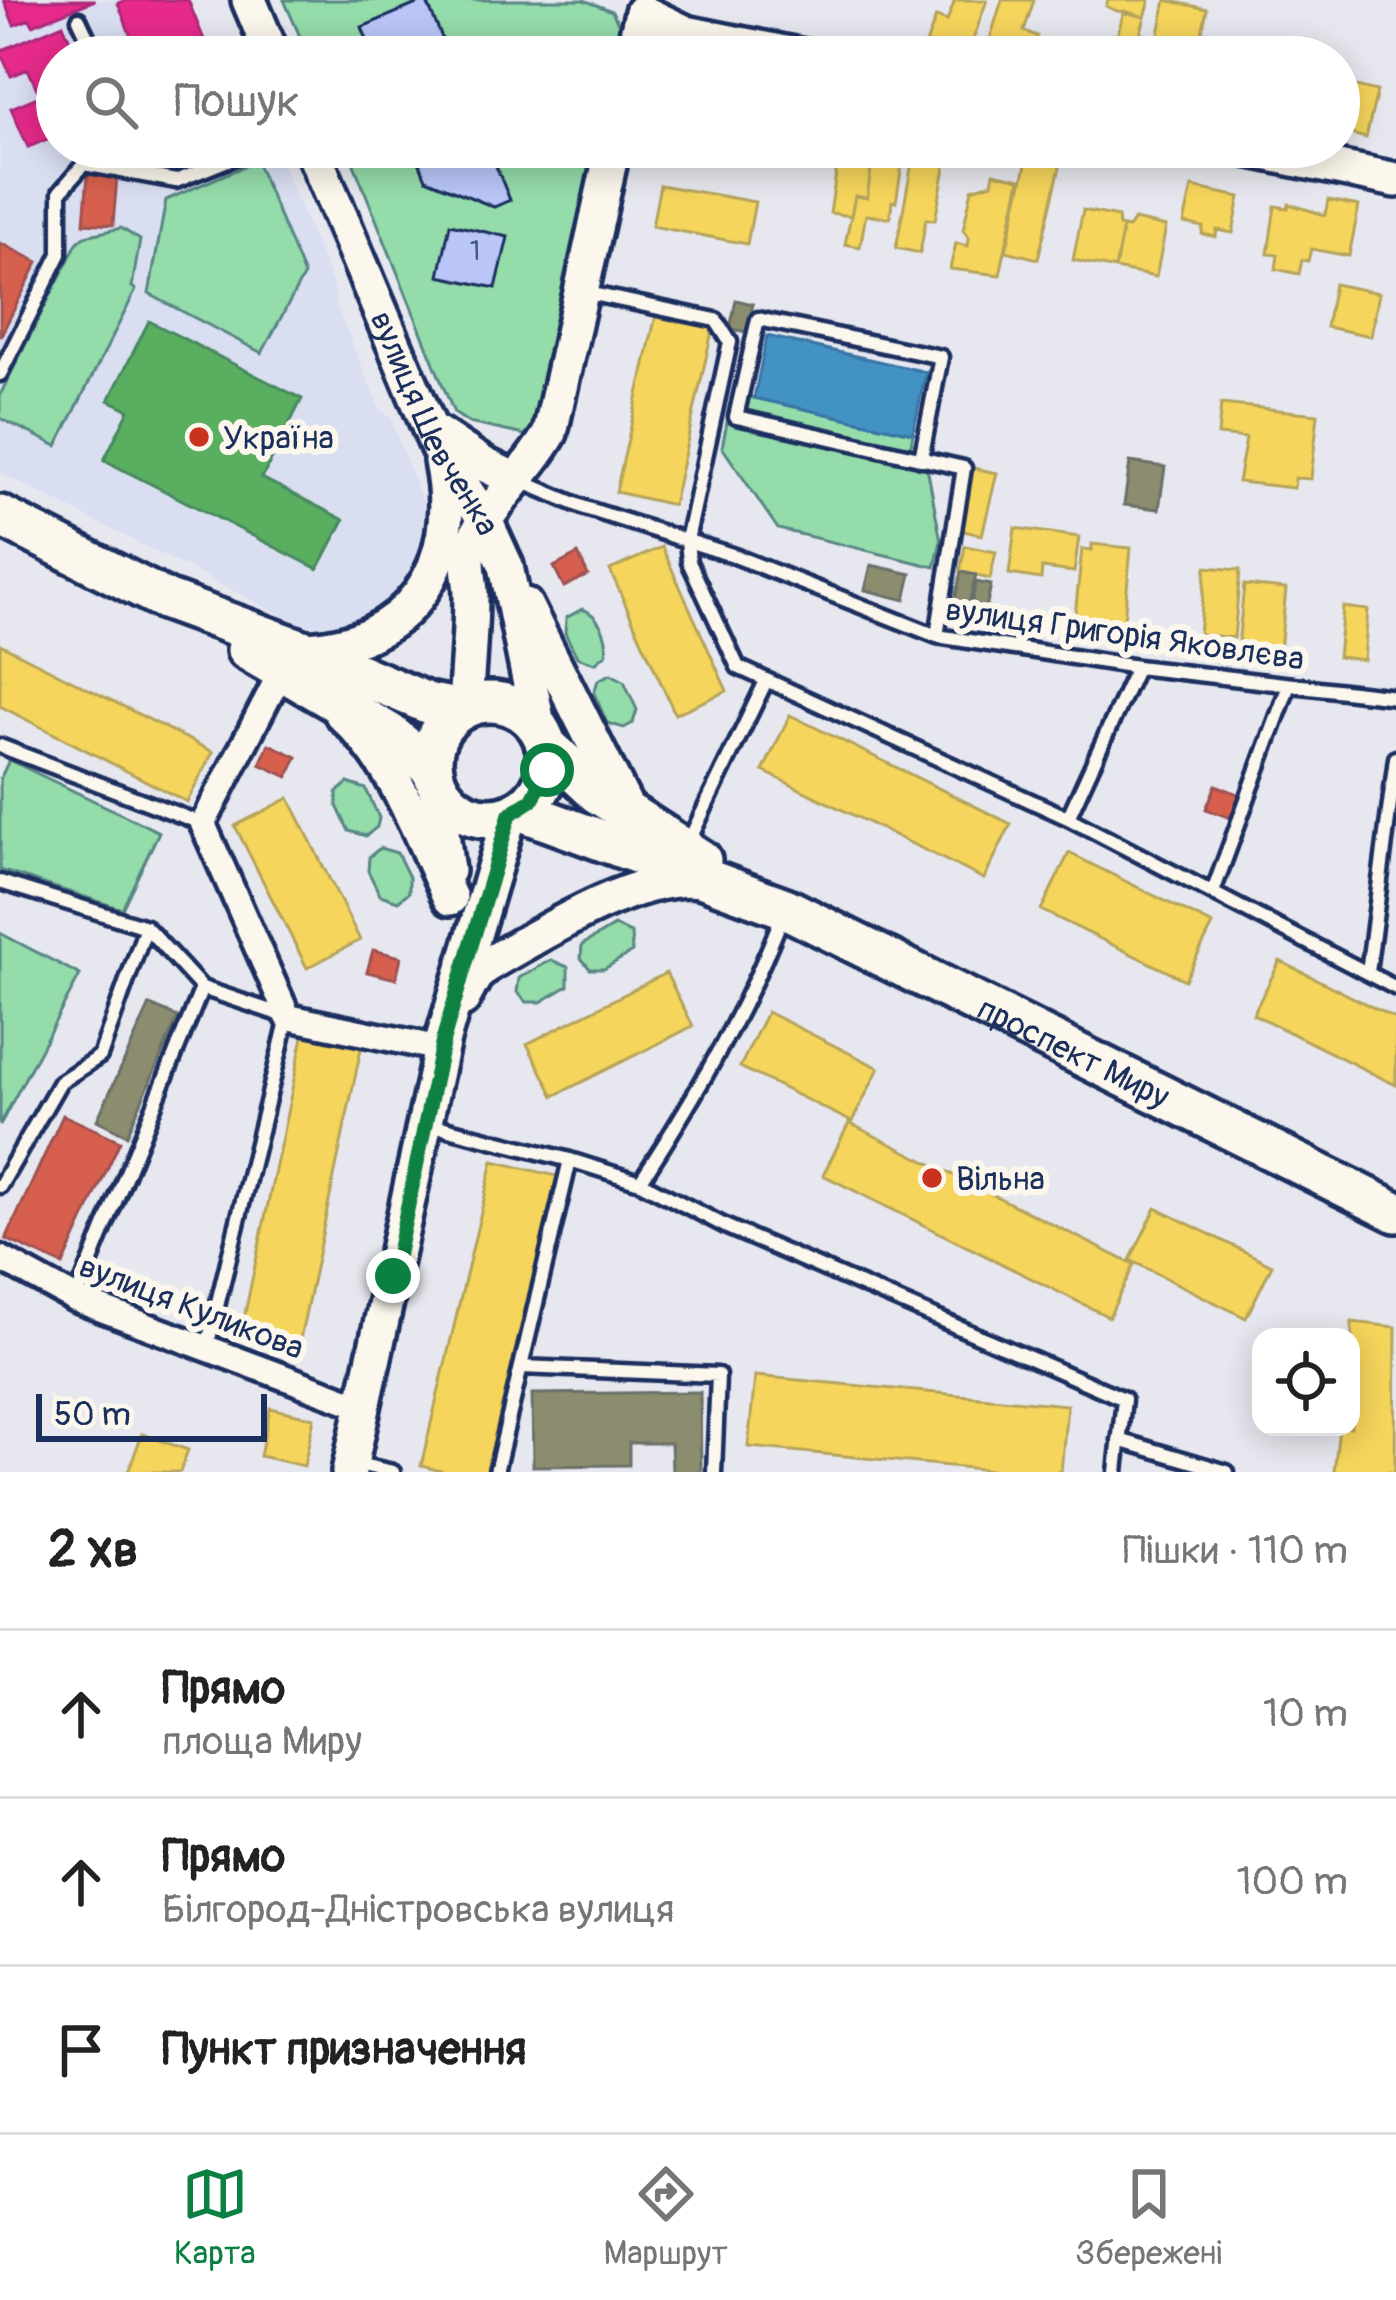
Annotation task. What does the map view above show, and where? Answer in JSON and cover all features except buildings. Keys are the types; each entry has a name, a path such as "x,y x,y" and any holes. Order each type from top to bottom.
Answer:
{"main road":[{"path":"249,0 264,36"},
{"path":"631,36 630,6 701,36"},
{"name":"вулиця Шевченка","path":"320,168 433,437 485,520 467,554 471,592 463,709"},
{"path":"609,168 550,434 485,520 628,811"},
{"path":"1338,168 1396,180"},
{"path":"433,437 514,478"},
{"path":"291,660 373,635 412,606 430,578 446,513 433,437"},
{"path":"0,516 291,660 427,703 463,709 482,703 506,704 522,711 543,737"},
{"path":"430,578 467,554"},
{"path":"291,660 389,733 434,774 448,800 485,818 515,812 532,800 545,778 543,737 506,566"},
{"path":"291,660 364,733 389,771 450,898"},
{"path":"351,1467 442,1044 454,960 434,774 437,736 463,709"},
{"name":"проспект Миру","path":"543,737 597,793 751,894"},
{"path":"442,1044 515,812"},
{"name":"проспект Миру","path":"515,812 751,894 1396,1212"},
{"path":"442,1044 475,976 487,965 645,884 683,878 751,894"}],"street":[{"path":"291,660 203,824 288,1017 442,1044"},
{"name":"вулиця Куликова","path":"0,1258 75,1299 364,1407"}],"lane":[{"path":"79,19 87,36"},
{"path":"0,374 61,254 61,192 81,168"},
{"path":"112,168 176,181 208,168"},
{"path":"139,168 139,172"},
{"path":"582,292 716,320 730,342 687,540 688,562 738,667 1069,818 1396,988"},
{"path":"921,459 941,357 758,319 736,417 921,459 964,468 937,637"},
{"name":"вулиця Григорія Яковлєва","path":"514,478 937,637 1138,667 1396,697"},
{"path":"1069,818 1138,667"},
{"path":"685,850 766,680"},
{"path":"1214,892 1289,685"},
{"path":"0,746 203,824"},
{"path":"1368,972 1396,758"},
{"path":"0,882 146,927 202,988 288,1017 206,1348"},
{"path":"640,1182 708,1074 759,975 751,894"},
{"path":"0,1186 60,1082 100,1056 146,927"},
{"path":"75,1299 202,988"},
{"path":"426,1124 640,1182 727,1227 1124,1399 1116,1472"},
{"path":"496,1472 570,1160"},
{"path":"520,1367 718,1375 714,1472"},
{"path":"1119,1440 1227,1472"},
{"path":"351,1467 393,1472"}],"shaded area":[{"path":"0,0 188,0 203,36 36,36 36,168 284,168 380,409 390,417 431,525 431,544 399,597 369,617 336,627 301,625 0,473"}],"green space":[{"path":"284,0 584,0 612,11 622,31 621,36 300,36"},
{"path":"240,168 259,168 304,275 262,353 149,294 166,200"},
{"path":"355,168 594,168 534,432 529,436 469,423 454,413"},
{"path":"121,228 140,240 132,287 136,290 57,446 0,418 0,395 77,243 85,236"},
{"path":"733,393 913,433 908,462 927,467 941,541 935,567 778,529 722,447"},
{"path":"582,609 598,621 606,640 606,654 595,663 577,657 565,633 566,618"},
{"path":"611,674 624,681 637,710 633,723 624,728 607,723 594,693 598,680"},
{"path":"9,760 159,832 122,909 0,870 0,779"},
{"path":"348,783 366,789 379,818 377,827 366,836 349,831 337,806 337,792"},
{"path":"380,848 397,853 409,877 409,892 398,901 380,895 368,871 369,857"},
{"path":"614,926 631,933 632,952 604,969 590,969 581,958 582,945"},
{"path":"0,933 80,975 0,1125"},
{"path":"551,960 568,967 568,986 541,1002 527,1002 517,992 519,978"}],"place":[{"name":"Україна","path":"199,437"},
{"name":"Вільна","path":"932,1178"}],"route":[{"path":"393,1276 463,967 510,814 532,800 547,770"}]}
